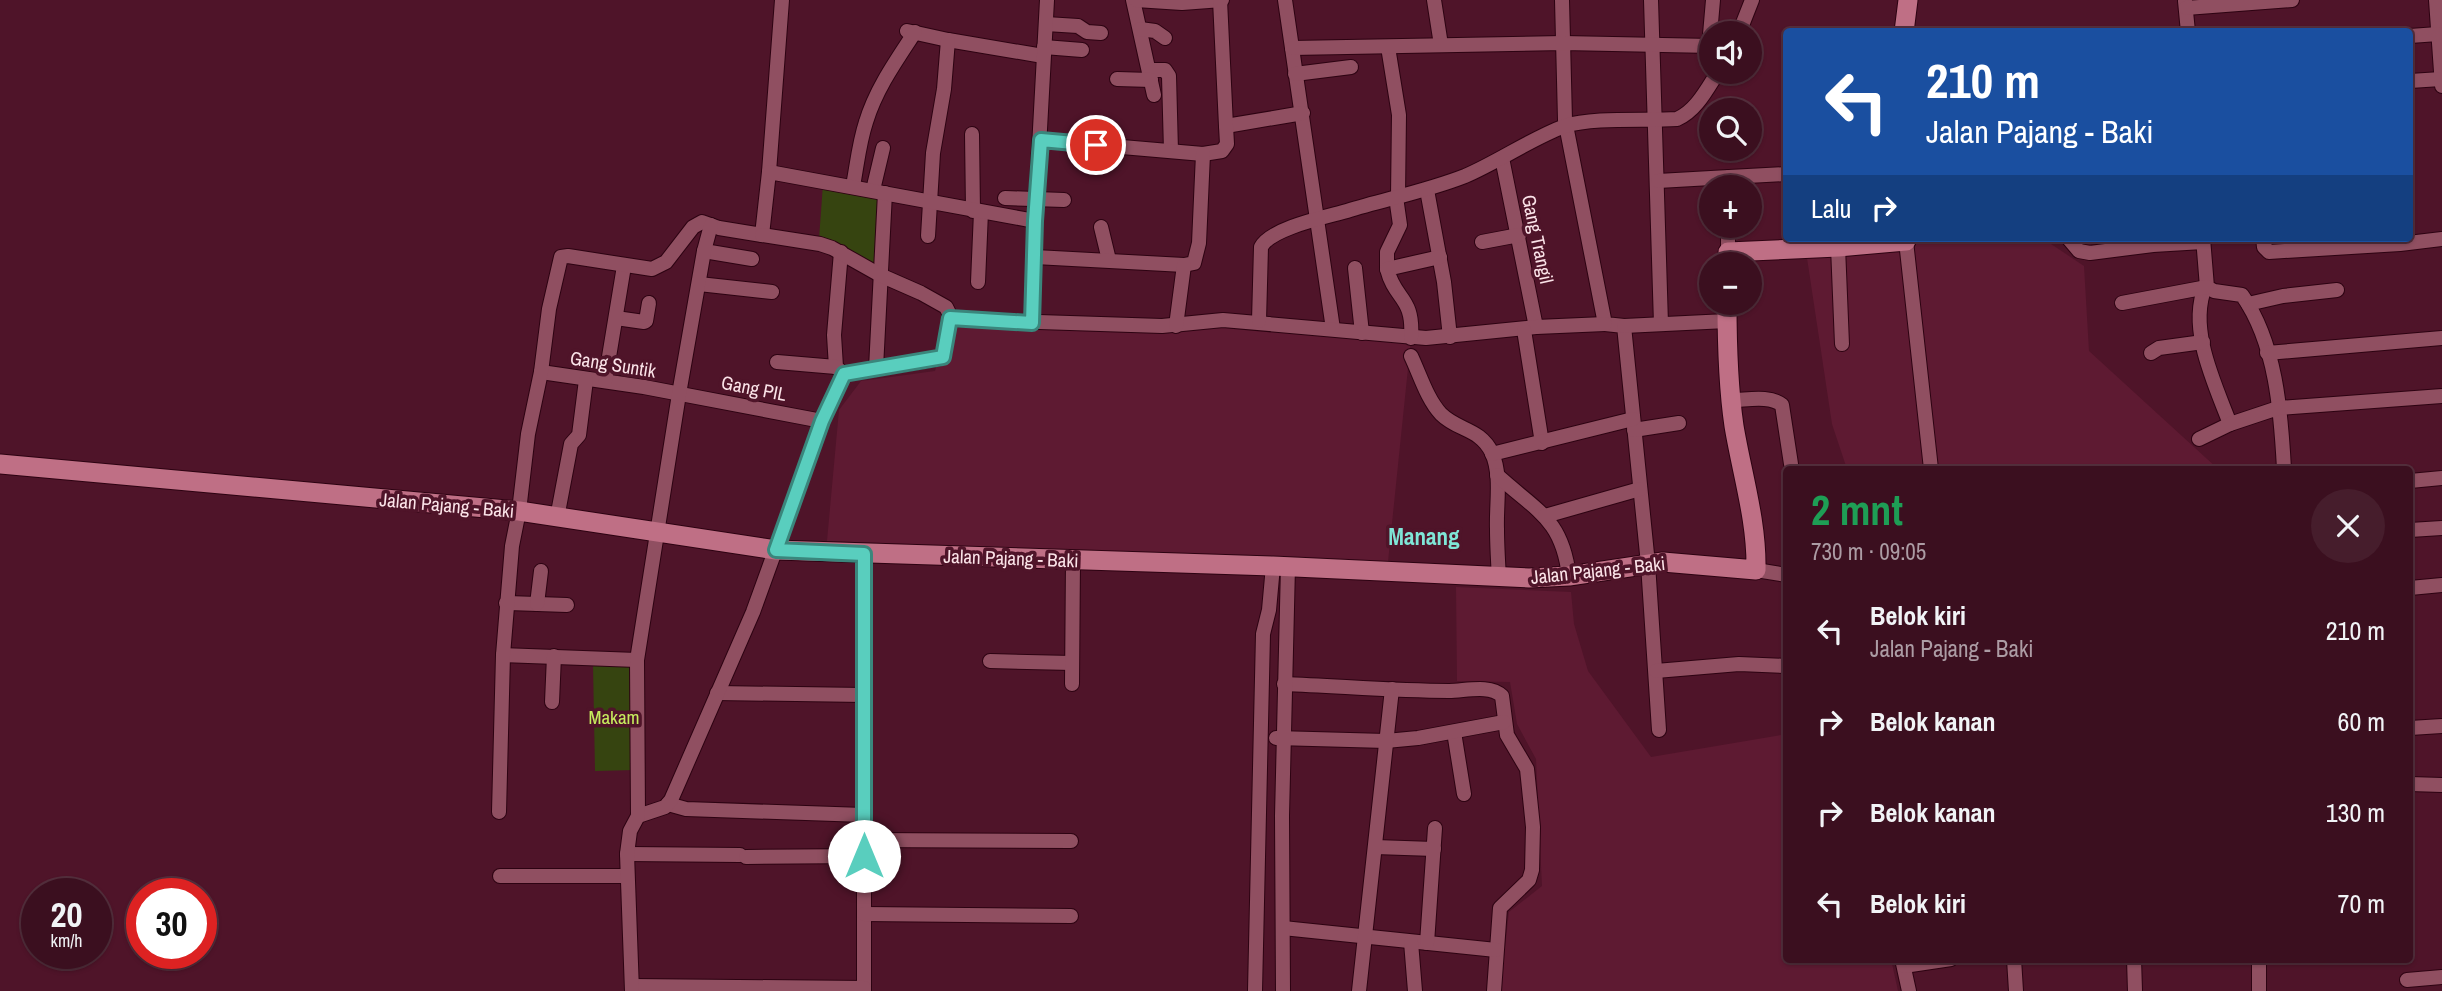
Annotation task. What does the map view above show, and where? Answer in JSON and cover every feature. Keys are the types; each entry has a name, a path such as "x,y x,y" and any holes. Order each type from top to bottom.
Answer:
{"main road":[{"path":"1904,28 1908,0"},
{"path":"1760,252 1802,244 1838,247 1887,242"},
{"path":"1727,315 1727,356 1734,425 1752,516 1755,570"},
{"name":"Jalan Pajang - Baki","path":"0,464 515,510 776,550 1281,566 1499,578 1569,576 1673,562 1755,570"}],"street":[{"path":"762,235 782,0"},
{"path":"1032,323 1047,0"},
{"path":"1041,140 1203,154 1224,149 1227,144 1221,0 1135,0 1154,95"},
{"path":"1285,0 1333,329"},
{"path":"1434,0 1441,45"},
{"path":"1562,0 1565,123 1605,324"},
{"path":"1651,0 1661,324"},
{"path":"1712,21 1713,0"},
{"path":"1744,21 1752,0"},
{"path":"2188,28 2185,4 2292,0"},
{"path":"2436,0 2442,86"},
{"path":"1046,24 1078,26 1087,32 1101,33"},
{"path":"1140,29 1155,31 1165,38"},
{"path":"853,186 865,123 910,31 947,40 1043,51 1082,50"},
{"path":"2413,36 2439,32"},
{"path":"928,236 933,153 944,89 947,40"},
{"path":"1292,48 1563,43 1699,46"},
{"path":"1388,47 1399,115 1400,225 1387,253 1387,269 1389,278 1409,307 1412,320 1411,338"},
{"path":"1295,74 1351,67"},
{"path":"1117,79 1150,75 1165,70 1169,76 1171,151"},
{"path":"2413,81 2441,79"},
{"path":"1259,321 1261,247 1272,235 1398,193 1427,190 1467,175 1565,123 1677,120 1685,116 1709,84"},
{"path":"1226,126 1303,113"},
{"path":"972,134 978,282"},
{"path":"876,368 880,275 879,192 883,148"},
{"path":"1035,257 1184,265 1194,263 1198,253 1203,154"},
{"name":"Gang Trangil","path":"1502,158 1519,235 1542,443"},
{"path":"769,172 1035,221"},
{"path":"1762,177 1783,175"},
{"path":"1658,181 1699,182"},
{"path":"1427,190 1440,257 1450,337"},
{"path":"1005,198 1064,200"},
{"path":"499,812 503,655 515,510 560,259 568,256 645,269 659,267 666,262 693,226 702,222 820,244 841,252 880,275 946,307 950,318 943,357 876,368 840,370 777,362"},
{"path":"711,225 679,394 637,660 638,816 630,831 627,854 632,988 864,990 864,554"},
{"path":"1101,227 1109,260"},
{"path":"1482,242 1519,235"},
{"path":"2413,240 2442,239"},
{"path":"1906,242 1931,466"},
{"path":"2071,242 2079,251 2091,253 2183,242"},
{"path":"2203,242 2206,287 2199,307 2203,342 2231,424"},
{"path":"2263,242 2269,252 2307,244 2354,242"},
{"path":"1838,247 1842,344"},
{"path":"704,251 752,259"},
{"path":"668,804 776,550 840,370 835,323 841,252"},
{"path":"1387,269 1440,257"},
{"path":"605,381 624,265"},
{"path":"1176,326 1184,265"},
{"path":"1355,268 1362,333"},
{"path":"699,284 772,292"},
{"path":"2122,303 2206,287 2214,291 2242,295 2267,353 2278,408 2284,466"},
{"path":"2248,304 2283,296 2337,290"},
{"path":"616,317 644,323 649,303"},
{"path":"950,318 1176,326 1213,320 1259,321 1411,338 1450,337 1530,328 1661,324 1710,315"},
{"path":"1624,326 1648,564 1659,730"},
{"path":"2267,353 2442,338"},
{"path":"2151,353 2159,348 2203,342"},
{"path":"1411,356 1426,390 1442,415 1475,433 1492,453 1497,475 1499,578"},
{"name":"Gang Suntik","path":"541,372 679,394"},
{"path":"556,518 571,444 579,435 586,380"},
{"name":"Gang PIL","path":"679,394 822,421"},
{"path":"2199,439 2231,424 2278,408 2442,396"},
{"path":"1732,400 1769,399 1777,400 1783,405 1791,464"},
{"path":"1492,453 1634,425 1679,423"},
{"path":"1497,475 1545,516 1562,542 1569,576"},
{"path":"2413,481 2442,478"},
{"path":"1545,516 1640,489"},
{"path":"2413,530 2442,527"},
{"path":"1072,684 1073,560"},
{"path":"1281,566 1284,684 1283,991"},
{"path":"1255,991 1259,911 1263,634 1281,566"},
{"path":"1755,570 1783,575"},
{"path":"537,604 541,571"},
{"path":"2413,588 2442,585"},
{"path":"506,604 567,605"},
{"path":"503,655 637,660"},
{"path":"552,702 554,656"},
{"path":"990,661 1072,663"},
{"path":"1656,671 1740,664 1783,666"},
{"path":"1284,684 1500,692 1507,734 1527,769 1533,857 1529,880 1500,908 1494,991"},
{"path":"1359,991 1392,689"},
{"path":"717,694 864,695"},
{"path":"1262,738 1386,741 1504,722"},
{"path":"2413,728 2442,726"},
{"path":"1454,732 1464,794"},
{"path":"2413,784 2442,785"},
{"path":"638,816 668,804 686,809 864,815"},
{"path":"1427,943 1435,828"},
{"path":"864,840 1072,841"},
{"path":"1375,846 1434,849"},
{"path":"627,854 864,856"},
{"path":"500,876 627,876"},
{"path":"1259,911 1283,923 1365,937 1496,950"},
{"path":"864,914 1071,916"},
{"path":"1411,942 1415,991"},
{"path":"1903,963 1909,991"},
{"path":"2013,990 2014,963"},
{"path":"2134,963 2135,991"},
{"path":"2259,963 2259,991"},
{"path":"2407,980 2442,977"}],"shaded area":[{"path":"1871,26 2005,28 1868,28"},
{"path":"1805,242 2048,242 2084,266 2089,351 2215,466 1846,466 1832,424"},
{"path":"950,315 1287,325 1411,339 1388,562 827,541 839,410 861,381 935,371"},
{"path":"1456,587 1571,592 1574,624 1588,671 1651,757 1783,735 1783,963 1892,963 1898,991 1500,991 1509,912 1542,886 1536,759 1517,724 1510,682 1457,681"}],"green space":[{"path":"823,184 881,196 877,267 819,239"},
{"name":"Makam","path":"634,664 635,770 595,771 593,665"}],"district":[{"name":"Manang","path":"1424,536"}],"route":[{"path":"864,856 864,554 776,550 822,421 844,374 943,357 950,318 1032,323 1041,140 1096,145"}]}
